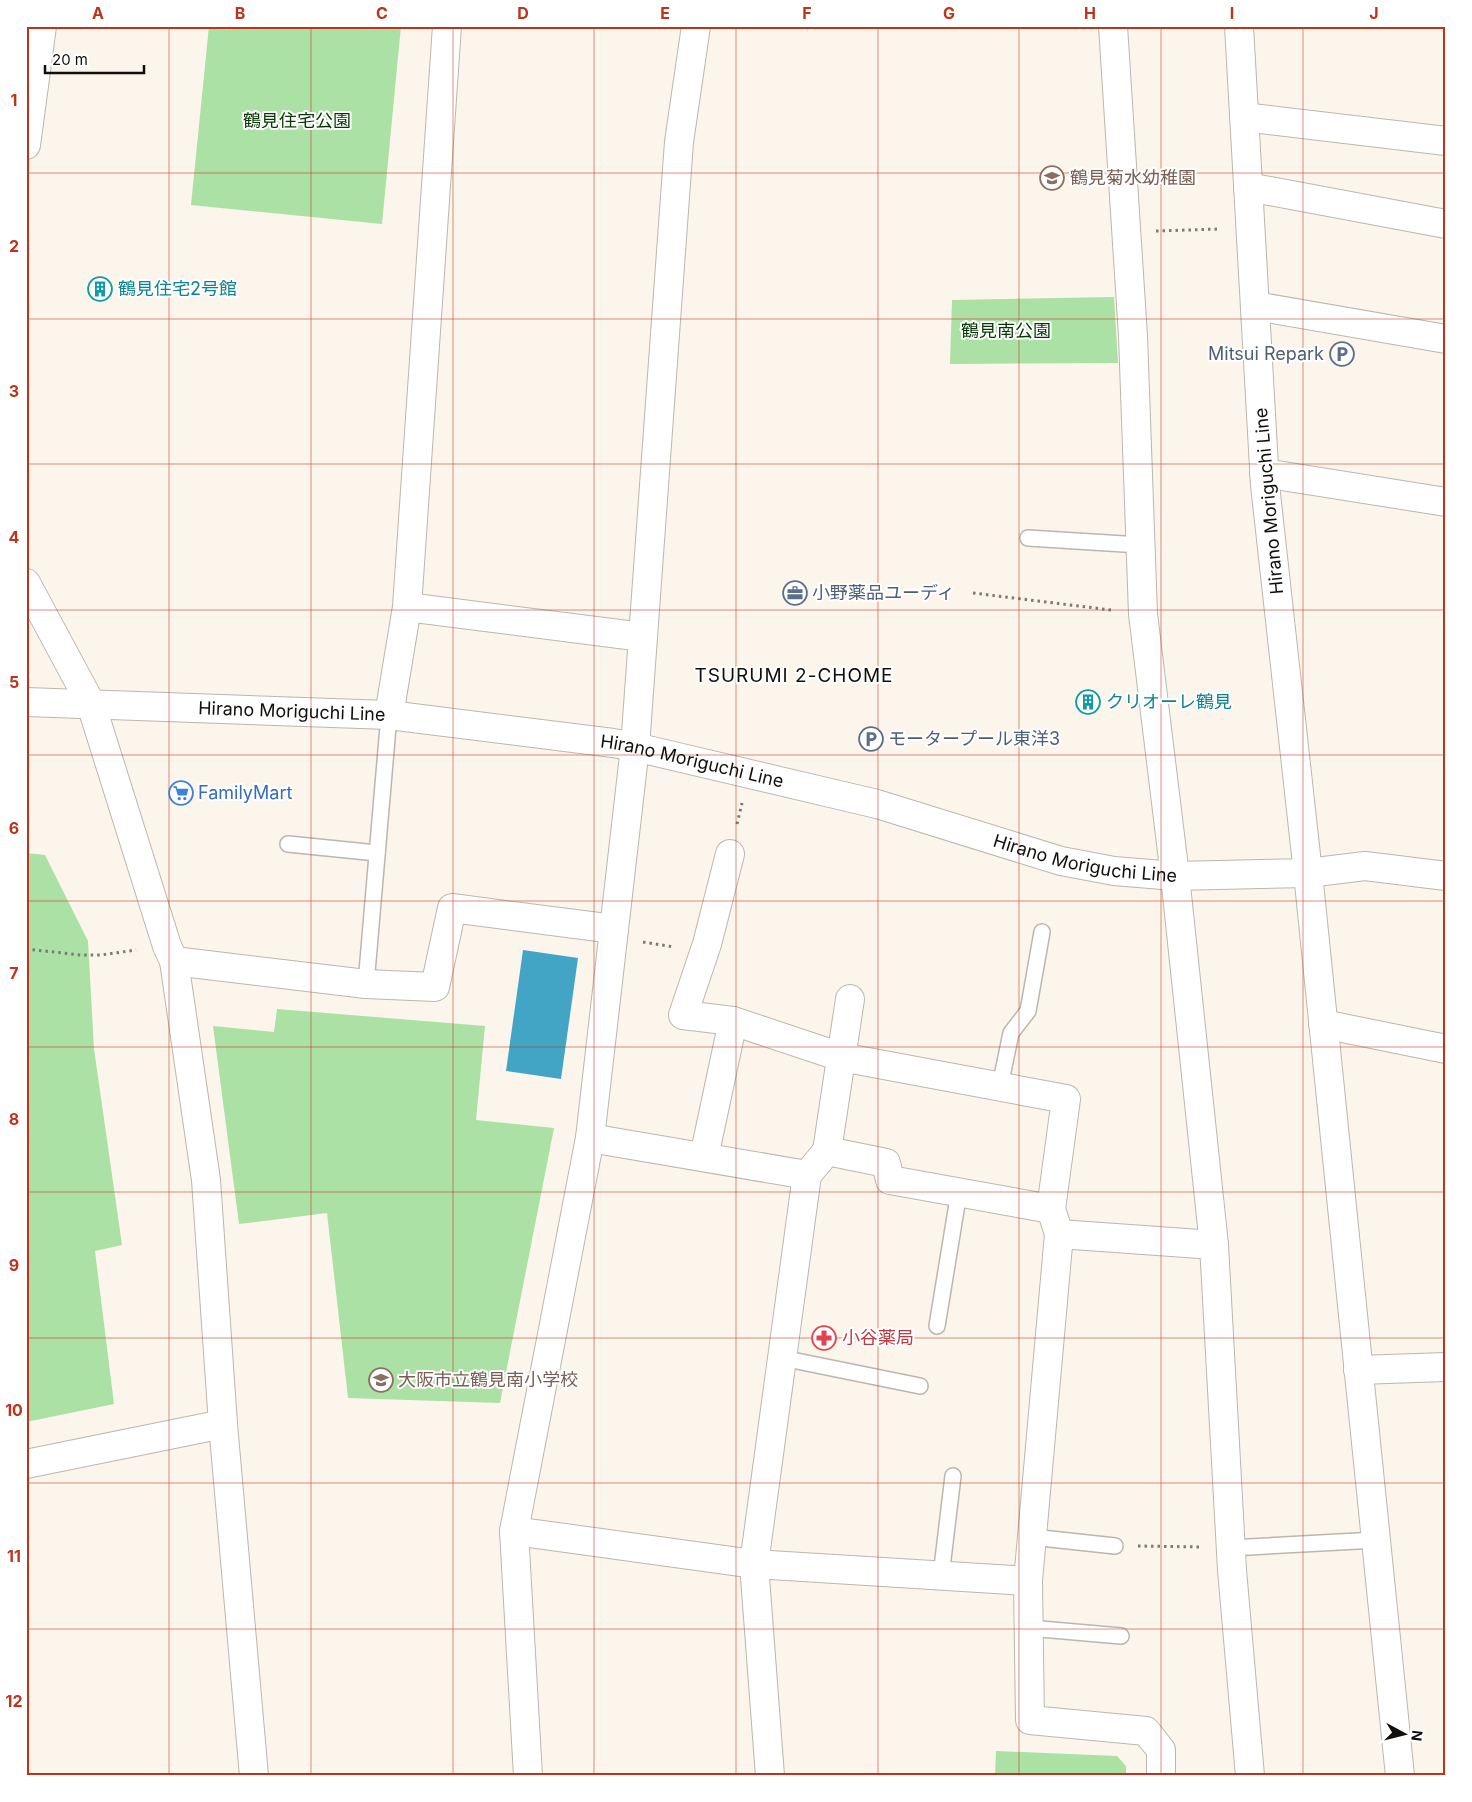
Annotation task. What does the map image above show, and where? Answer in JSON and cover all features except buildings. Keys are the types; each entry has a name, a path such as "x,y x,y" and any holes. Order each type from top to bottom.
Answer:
{"street":[{"path":"26,144 42,26"},
{"path":"390,715 406,607 447,26"},
{"path":"528,1776 514,1531 590,1138 635,747 679,142 696,26"},
{"path":"1113,26 1133,336 1143,614 1175,876 1214,1245 1231,1548 1250,1776"},
{"name":"Hirano Moriguchi Line","path":"26,702 390,715 635,747 877,804 1061,861 1114,871 1175,876 1308,873 1264,473 1239,26"},
{"path":"1244,117 1446,141"},
{"path":"1248,187 1446,224"},
{"path":"1255,306 1446,339"},
{"path":"1264,473 1446,502"},
{"path":"26,583 91,704 170,953 206,1180 222,1424 254,1776"},
{"path":"406,607 643,637"},
{"path":"730,854 704,952 683,1015 733,1021 841,1057 1066,1099 1052,1209 1059,1234 1028,1581 1030,1720 1146,1731 1161,1750 1161,1776"},
{"path":"1400,1776 1308,873 1365,866 1446,876"},
{"path":"170,953 366,984 435,988 452,908 614,934"},
{"path":"770,1776 754,1564 807,1175 827,1151 850,999"},
{"path":"704,1157 733,1021"},
{"path":"1324,1024 1446,1049"},
{"path":"590,1138 807,1175"},
{"path":"827,1151 886,1163 890,1180 1052,1209"},
{"path":"1059,1234 1214,1245"},
{"path":"1358,1370 1446,1367"},
{"path":"26,1464 222,1424"},
{"path":"514,1531 754,1564 1028,1581"}],"lane":[{"path":"1028,538 1140,545"},
{"path":"366,984 390,715"},
{"path":"288,844 377,853"},
{"path":"1000,1086 1011,1033 1028,1011 1042,932"},
{"path":"937,1326 959,1192"},
{"path":"782,1358 920,1386"},
{"path":"941,1576 953,1476"},
{"path":"1032,1537 1115,1546"},
{"path":"1231,1548 1376,1540"},
{"path":"1029,1628 1121,1636"}],"path":[{"path":"1127,232 1250,228"},
{"path":"973,593 1143,614"},
{"path":"730,854 749,774"},
{"path":"614,934 704,952"},
{"path":"26,949 91,955 170,953"},
{"path":"1115,1546 1231,1548"}],"green space":[{"name":"鶴見住宅公園","path":"209,26 401,26 382,224 191,205"},
{"name":"鶴見南公園","path":"1114,297 1118,363 950,364 952,300"},
{"path":"26,853 45,855 88,941 94,1049 122,1245 95,1251 114,1404 26,1422"},
{"path":"277,1009 485,1026 476,1120 554,1128 500,1403 348,1398 327,1213 239,1224 213,1026 274,1032"},
{"path":"996,1751 1117,1756 1126,1766 1126,1776 995,1776"}],"water":[{"path":"523,950 578,958 561,1079 506,1071"}],"place":[{"name":"鶴見菊水幼稚園","path":"1052,178"},
{"name":"鶴見住宅2号館","path":"100,289"},
{"name":"Mitsui Repark","path":"1342,354"},
{"name":"小野薬品ユーディ","path":"795,593"},
{"name":"クリオーレ鶴見","path":"1088,702"},
{"name":"モータープール東洋3","path":"871,739"},
{"name":"FamilyMart","path":"181,793"},
{"name":"小谷薬局","path":"824,1338"},
{"name":"大阪市立鶴見南小学校","path":"381,1380"}],"district":[{"name":"TSURUMI 2-CHOME","path":"794,675"}]}
